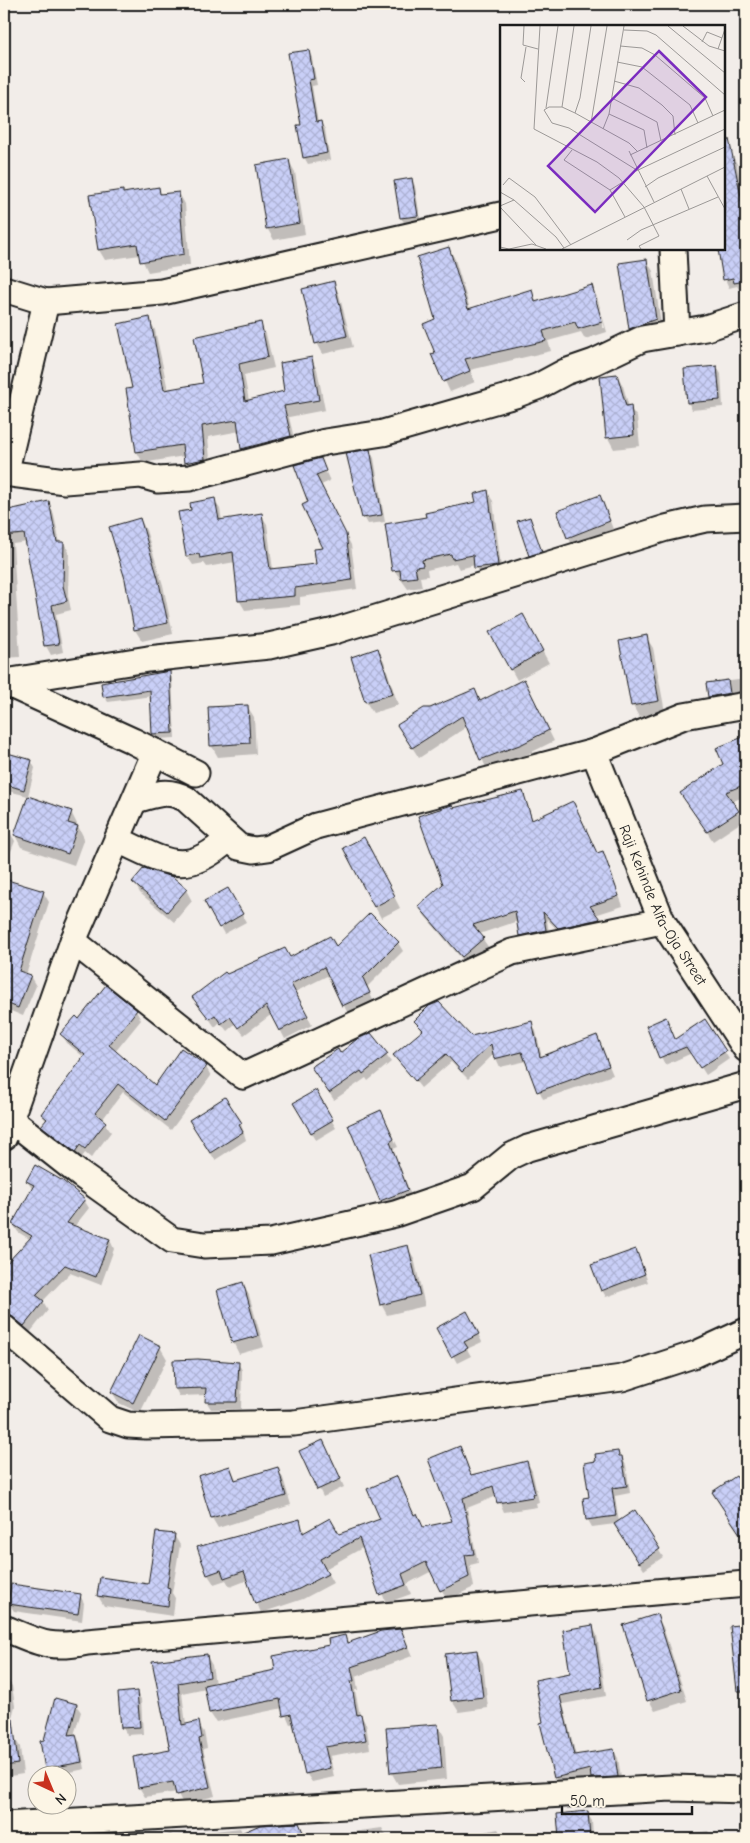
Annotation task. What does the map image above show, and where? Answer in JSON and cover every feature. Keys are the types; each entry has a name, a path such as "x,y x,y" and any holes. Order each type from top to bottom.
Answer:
{"street":[{"path":"4,289 46,302 162,292 500,215"},
{"path":"672,250 677,333"},
{"path":"46,302 4,473 65,481 141,475 158,480 190,478 326,442 383,433 515,395 539,386 565,372 594,362 642,339 677,333 746,316"},
{"path":"5,682 148,659 269,646 331,632 666,528 705,520 746,516"},
{"path":"5,682 155,752 196,774"},
{"path":"136,800 168,792 176,793 186,799 239,847 254,850 268,848 316,826 594,752 684,716 745,707"},
{"path":"155,752 136,800 73,941 7,1128 80,1175 172,1240 204,1245 271,1242 395,1214 473,1188 512,1156 528,1148 746,1085"},
{"name":"Raji Kehinde Alfa-Oja Street","path":"594,752 662,921 746,1049"},
{"path":"118,840 169,862 184,864 201,860 228,839"},
{"path":"73,941 243,1076 512,952 662,921"},
{"path":"4,1328 110,1419 128,1425 146,1426 294,1423 622,1378 696,1354 746,1331"},
{"path":"4,1628 44,1644 64,1647 87,1642 746,1584"},
{"path":"4,1825 671,1788 746,1790"}],"building":[{"path":"309,50 314,79 309,80 316,122 321,121 327,153 303,158 297,125 301,125 288,53"},
{"path":"729,139 746,220 746,281 734,283 733,278 723,280 718,250 725,250 725,140"},
{"path":"289,159 300,223 266,229 256,165"},
{"path":"412,178 418,216 400,218 394,181"},
{"path":"159,187 160,194 179,192 184,254 140,262 137,244 98,250 89,195 123,190 123,193"},
{"path":"449,247 468,309 532,289 535,302 592,285 602,322 578,329 575,322 543,331 546,341 465,359 470,371 443,382 431,354 435,353 423,324 435,319 417,257"},
{"path":"647,259 656,319 629,329 619,263"},
{"path":"334,281 347,336 315,344 302,289"},
{"path":"150,317 164,390 203,383 194,337 261,322 268,357 239,364 245,401 284,391 280,363 312,357 319,400 284,406 291,436 241,449 237,420 202,426 205,459 184,463 182,445 136,452 126,389 132,388 118,324"},
{"path":"717,366 720,400 687,403 684,369"},
{"path":"617,374 626,406 631,405 634,435 606,438 600,376"},
{"path":"370,449 382,515 362,518 346,453"},
{"path":"321,458 326,471 316,475 346,534 352,580 295,588 295,596 238,601 233,552 200,558 199,554 186,556 178,512 191,510 190,503 215,498 219,520 262,513 270,569 316,564 314,549 323,548 302,505 308,502 294,465"},
{"path":"488,490 498,565 474,568 473,555 452,559 451,554 422,560 423,566 415,567 417,577 401,579 400,570 392,571 385,524 426,517 425,513 476,502 474,494"},
{"path":"600,495 610,521 567,538 557,511"},
{"path":"49,501 57,542 64,542 63,586 67,601 52,605 59,644 44,646 24,534 4,536 4,511"},
{"path":"530,517 542,552 529,556 517,521"},
{"path":"140,518 158,578 168,623 134,630 125,579 109,527"},
{"path":"523,614 543,651 510,670 489,632"},
{"path":"647,635 659,701 631,706 619,641"},
{"path":"378,648 393,694 365,702 351,657"},
{"path":"170,671 173,733 152,734 150,690 103,697 101,683"},
{"path":"524,679 549,730 522,744 480,760 462,716 412,748 397,725 424,708 430,708 475,689 480,701"},
{"path":"728,680 730,693 708,697 706,683"},
{"path":"248,705 250,743 210,746 208,707"},
{"path":"743,737 746,745 746,784 726,792 739,811 707,832 680,793 723,764 716,748"},
{"path":"4,752 32,760 24,790 4,784"},
{"path":"523,791 532,820 573,801 597,853 603,851 619,896 590,906 600,919 558,928 543,912 546,930 519,936 515,911 473,925 484,938 462,957 418,906 443,884 418,816 452,805 453,808"},
{"path":"28,796 72,811 68,823 78,826 68,854 14,835"},
{"path":"364,837 395,896 374,907 343,848"},
{"path":"144,868 173,877 187,889 167,912 132,882"},
{"path":"4,879 44,891 19,971 31,975 18,1008 4,1002"},
{"path":"228,888 243,914 219,928 204,901"},
{"path":"370,913 399,942 363,978 370,993 342,1006 324,967 291,984 308,1016 279,1031 266,1006 238,1028 230,1017 221,1024 215,1015 209,1019 192,997 225,972 227,974 285,948 290,957 330,936 336,946"},
{"path":"106,985 137,1010 109,1045 155,1085 181,1048 207,1066 165,1121 118,1084 95,1113 106,1122 85,1149 80,1145 75,1152 41,1126 47,1119 41,1114 85,1055 60,1034 76,1016 79,1019"},
{"path":"439,1002 471,1036 532,1021 540,1057 597,1035 609,1066 537,1092 522,1052 494,1059 491,1044 462,1072 446,1054 415,1081 393,1055 423,1030 414,1021 429,1006"},
{"path":"666,1017 675,1039 705,1019 726,1051 700,1068 686,1047 659,1058 646,1026"},
{"path":"371,1033 388,1054 363,1074 361,1071 329,1093 311,1067 338,1049 340,1053 357,1039"},
{"path":"316,1090 333,1120 311,1133 293,1103"},
{"path":"225,1097 242,1123 239,1125 243,1132 210,1153 189,1120"},
{"path":"381,1110 394,1139 390,1142 408,1190 380,1201 348,1125"},
{"path":"35,1165 63,1181 85,1199 67,1223 110,1239 96,1277 65,1265 36,1295 44,1301 24,1326 13,1317 4,1313 4,1266 32,1236 12,1224 34,1185 26,1181"},
{"path":"408,1245 420,1295 380,1305 368,1255"},
{"path":"636,1249 645,1274 601,1291 591,1265"},
{"path":"243,1282 258,1336 232,1343 217,1290"},
{"path":"467,1311 479,1334 464,1342 468,1348 451,1357 436,1328"},
{"path":"139,1335 161,1346 133,1403 111,1392"},
{"path":"198,1359 239,1362 237,1402 205,1402 206,1388 174,1389 173,1360"},
{"path":"323,1440 341,1479 317,1490 299,1451"},
{"path":"460,1446 471,1475 527,1461 535,1493 532,1494 533,1497 497,1503 493,1486 463,1498 474,1554 465,1555 469,1577 440,1591 426,1562 402,1574 406,1585 379,1595 359,1538 320,1559 328,1574 297,1590 255,1604 244,1571 224,1578 221,1570 207,1575 197,1547 300,1519 303,1533 330,1518 339,1534 380,1519 367,1489 397,1476 414,1515 417,1513 423,1527 452,1521 428,1459"},
{"path":"618,1451 619,1456 622,1456 627,1486 612,1488 616,1516 586,1520 583,1498 589,1497 584,1463 596,1461 595,1454"},
{"path":"230,1466 235,1480 278,1467 286,1496 211,1518 198,1476"},
{"path":"736,1476 746,1492 746,1543 712,1492"},
{"path":"635,1510 660,1549 639,1563 614,1524"},
{"path":"156,1532 175,1534 167,1587 170,1588 168,1606 97,1596 100,1577 148,1584"},
{"path":"11,1584 81,1594 78,1614 8,1604"},
{"path":"657,1614 681,1690 647,1701 623,1625"},
{"path":"746,1624 746,1691 737,1691 730,1626"},
{"path":"593,1625 602,1687 560,1696 574,1755 614,1749 618,1777 591,1778 590,1769 554,1778 540,1723 543,1722 535,1680 570,1673 563,1630"},
{"path":"401,1629 408,1647 351,1667 354,1681 351,1681 357,1715 361,1714 366,1740 325,1747 330,1768 305,1774 291,1714 283,1716 280,1699 209,1713 204,1685 275,1670 273,1656 329,1645 328,1639 345,1635 347,1643 381,1631"},
{"path":"477,1650 483,1697 451,1701 445,1654"},
{"path":"207,1654 210,1677 178,1683 182,1725 199,1721 202,1738 199,1739 210,1787 176,1795 173,1782 138,1788 133,1757 170,1750 152,1661"},
{"path":"137,1691 140,1727 121,1728 118,1693"},
{"path":"55,1698 77,1704 69,1735 76,1734 82,1762 61,1766 44,1766 40,1741 44,1740"},
{"path":"13,1719 18,1764 4,1766 4,1720"},
{"path":"438,1724 442,1768 390,1773 386,1728"},
{"path":"588,1811 590,1839 559,1839 557,1814"},
{"path":"299,1823 306,1839 227,1839 260,1825"}]}
